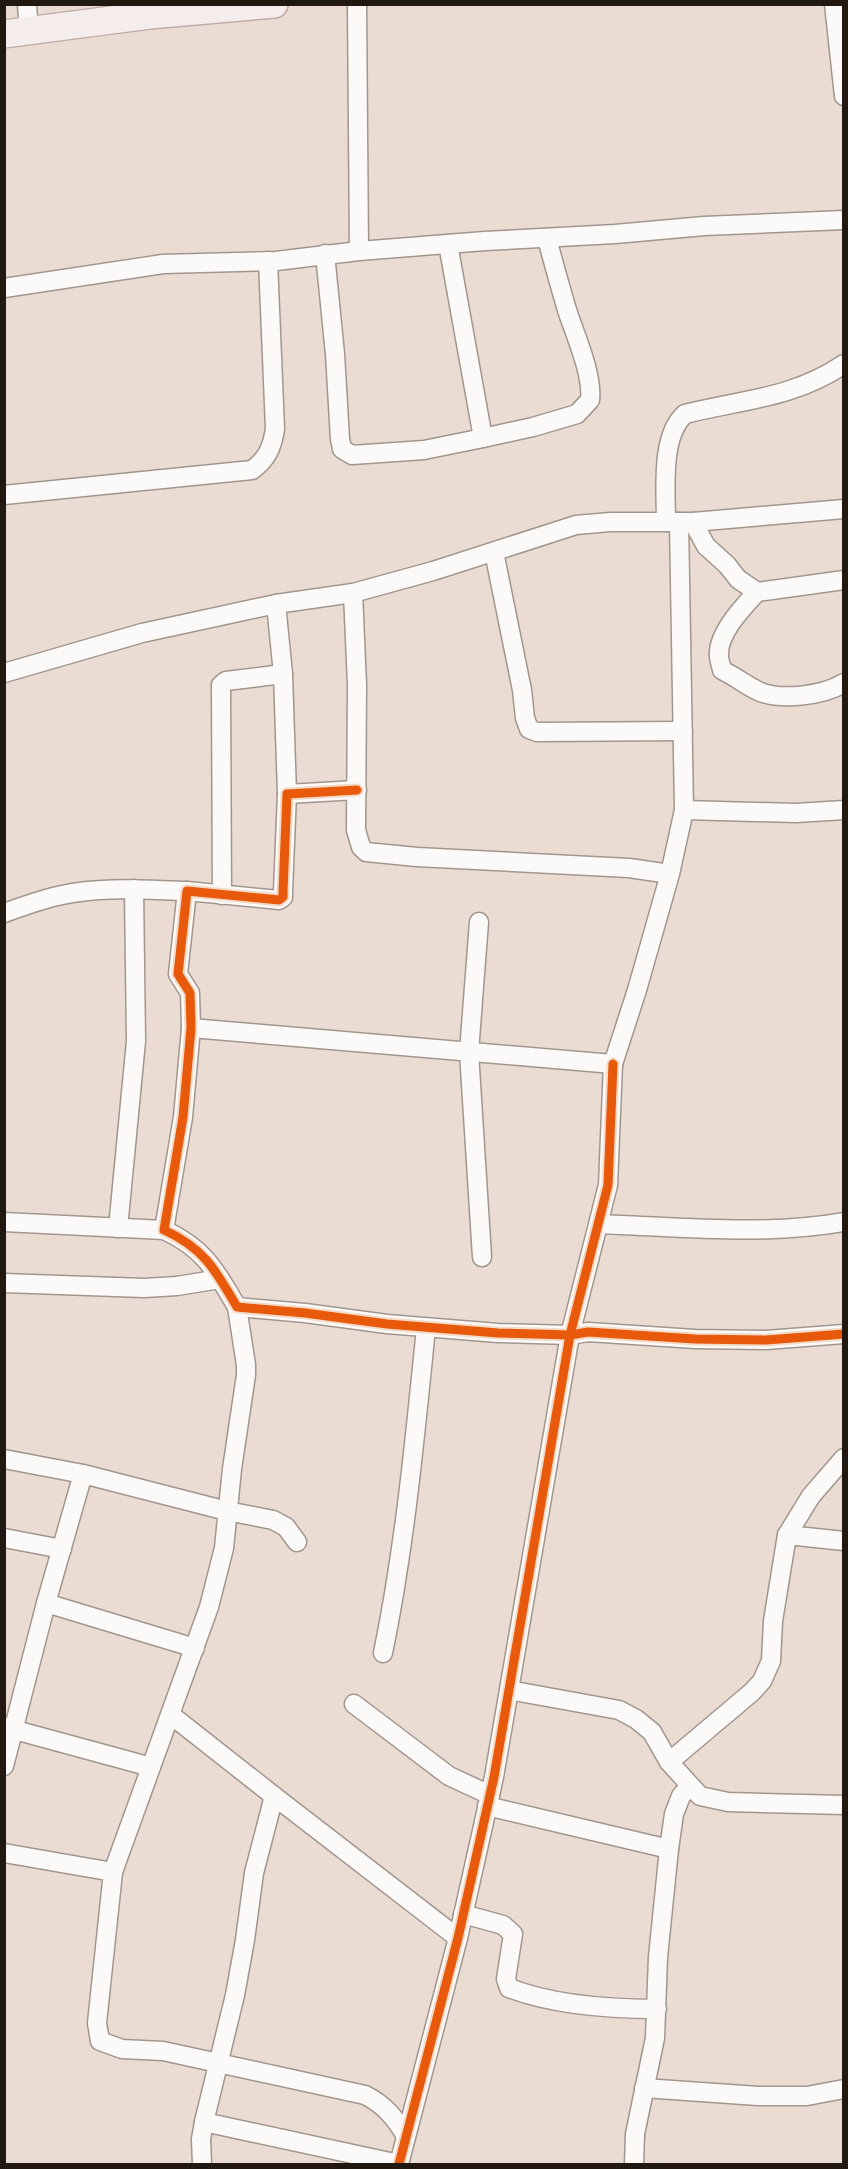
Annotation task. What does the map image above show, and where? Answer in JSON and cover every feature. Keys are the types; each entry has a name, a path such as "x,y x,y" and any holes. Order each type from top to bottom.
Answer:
{"main road":[{"path":"17,33 150,10 274,4"}],"street":[{"path":"17,33 27,4"},
{"path":"357,4 359,251"},
{"path":"834,4 843,96"},
{"path":"4,288 163,264 268,261 448,244 704,226 843,220"},
{"path":"326,254 342,449 352,454 424,450 532,427 577,414 590,400 590,388 583,360 547,238"},
{"path":"448,244 483,438"},
{"path":"4,495 252,470 263,462 270,450 275,429 268,261"},
{"path":"204,2122 399,2164 458,1938 489,1800 570,1335 608,1185 613,1064 670,874 684,810 679,522 668,457 671,434 678,421 686,414 772,397 829,374 843,364"},
{"path":"4,673 142,633 276,604 353,592 433,571 576,525 610,522 679,522 843,509"},
{"path":"679,522 727,565 738,579 757,592"},
{"path":"494,552 529,729 537,732 683,731"},
{"path":"843,580 757,592 742,608 721,639 718,654 722,670 770,696 815,694 843,683"},
{"path":"353,592 357,685 356,830 361,847 366,852 417,858 629,868 670,874"},
{"path":"4,913 64,894 134,889 187,891 271,900 279,900 283,897 287,794 283,674 276,604"},
{"path":"222,895 221,685 229,681 283,674"},
{"path":"287,794 357,790"},
{"path":"684,810 796,813 843,810"},
{"path":"118,1228 136,1041 134,889"},
{"path":"164,1230 183,1118 191,1028 190,993 178,974 187,891"},
{"path":"479,922 469,1052 482,1257"},
{"path":"191,1028 613,1064"},
{"path":"4,1222 164,1230 190,1244 210,1264 237,1307 246,1365 224,1548 209,1607 113,1872 97,2023 100,2042 122,2049 162,2051 365,2095 386,2108 406,2136"},
{"path":"599,1224 758,1230 843,1222"},
{"path":"4,1283 144,1288 177,1286 220,1279"},
{"path":"237,1307 426,1328 570,1335 588,1332 694,1339 766,1340 843,1334"},
{"path":"383,1653 407,1517 426,1328"},
{"path":"669,1762 762,1681 771,1661 773,1621 787,1535 811,1496 843,1458"},
{"path":"4,1459 83,1474 227,1511 273,1520 286,1527 297,1542"},
{"path":"4,1766 9,1728 83,1474"},
{"path":"787,1535 843,1541"},
{"path":"4,1538 62,1549"},
{"path":"46,1603 195,1648"},
{"path":"509,1690 619,1710 636,1719 652,1732 669,1762 700,1796 728,1802 843,1805"},
{"path":"354,1704 449,1776 489,1800 669,1849"},
{"path":"171,1715 458,1938"},
{"path":"9,1728 151,1767"},
{"path":"634,2164 635,2134 653,2047 657,2009 658,1957 674,1814 681,1796 690,1786"},
{"path":"202,2164 201,2139 204,2122 219,2064 245,1940 254,1873 273,1796"},
{"path":"4,1853 113,1872"},
{"path":"463,1914 503,1925 513,1934 506,1979 509,1988 559,2001 657,2009"},
{"path":"644,2088 758,2096 807,2096 843,2089"}],"cycle path":[{"path":"357,790 287,794 283,897 279,900 187,891 178,974 190,993 191,1028 183,1117 164,1230 178,1237 208,1262 237,1307 387,1324 498,1333 570,1335 588,1332 695,1339 766,1340 844,1334"},
{"path":"399,2164 458,1938 494,1777 570,1335 608,1185 613,1064"}]}
